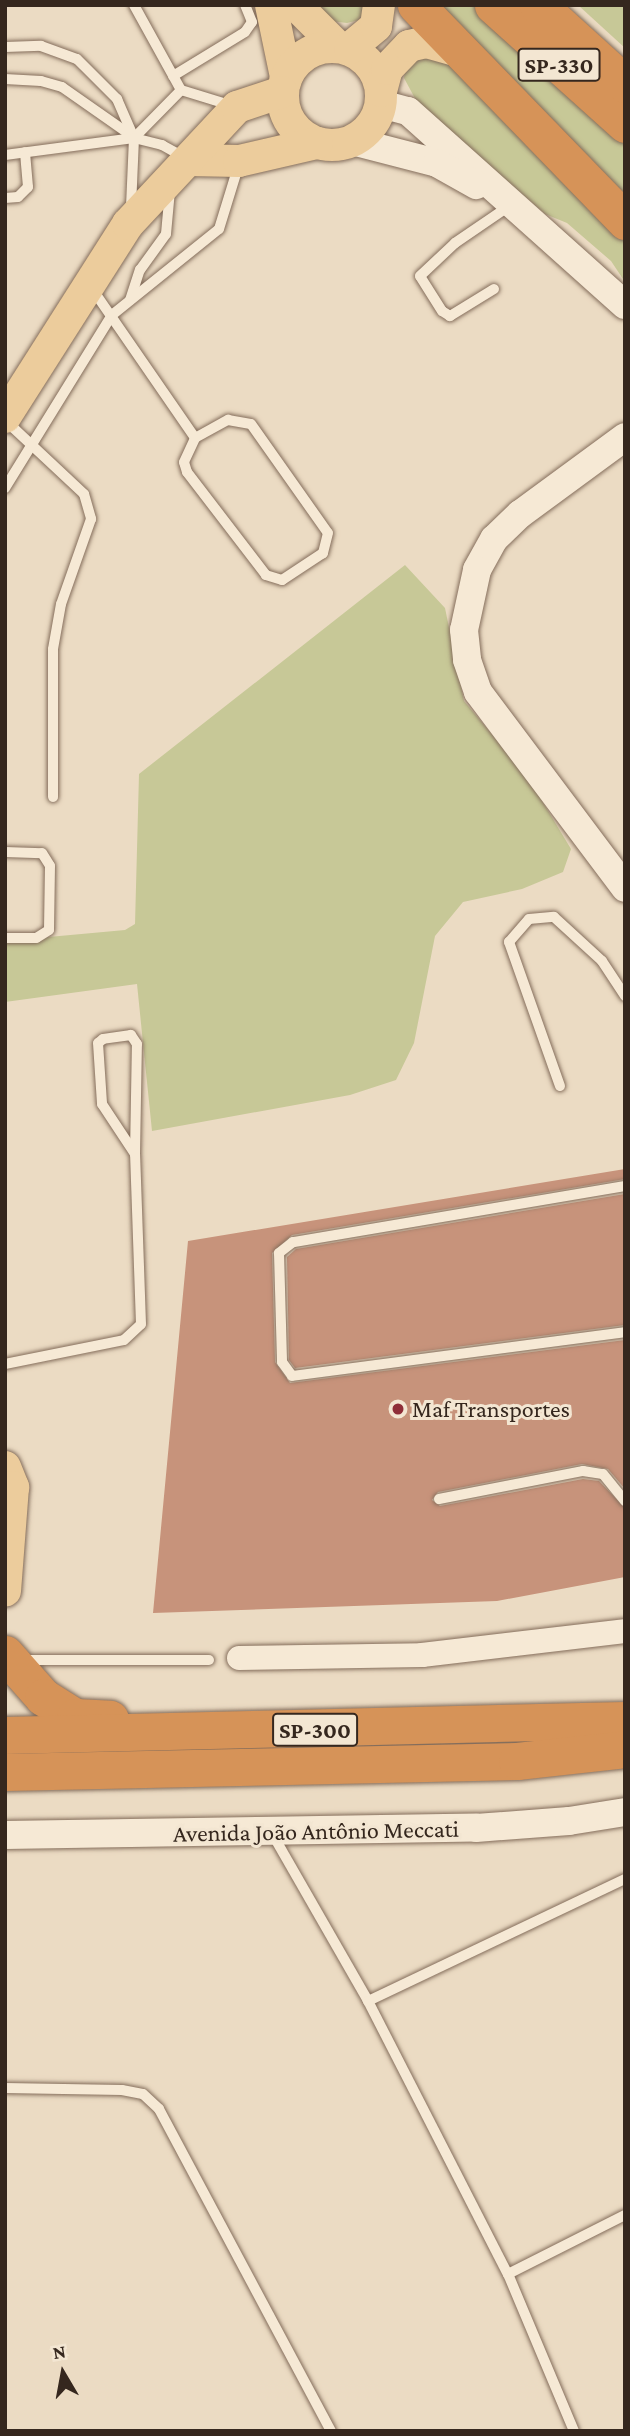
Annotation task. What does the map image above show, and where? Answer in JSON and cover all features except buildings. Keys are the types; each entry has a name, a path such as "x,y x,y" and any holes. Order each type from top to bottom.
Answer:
{"highway":[{"path":"416,5 625,221"},
{"name":"SP-330","path":"493,5 625,124"},
{"name":"SP-330","path":"538,5 625,84"},
{"path":"577,42 625,77"},
{"path":"7,1657 43,1697 75,1717 254,1732"},
{"path":"524,1723 625,1703"},
{"name":"SP-300","path":"5,1735 254,1732 625,1720"},
{"name":"SP-300","path":"5,1772 489,1762 625,1749"}],"main road":[{"path":"271,5 291,124 317,143"},
{"path":"296,5 344,47 367,61 381,97 408,111 476,169 501,199 625,305"},
{"path":"5,419 128,224 237,107 284,84 307,53 344,47 376,26 379,5"},
{"path":"352,141 375,119 387,69 409,46 427,42 461,52"},
{"path":"179,170 239,161 317,143 352,141 388,146 437,163 501,199"},
{"path":"625,437 520,514 494,539 477,570 464,630 467,660 478,692 625,888"},
{"path":"5,1466 13,1486 5,1591"},
{"name":"Avenida João Antônio Meccati","path":"5,1835 476,1828 569,1821 625,1812"}],"street":[{"path":"239,1658 422,1655 625,1631"}],"lane":[{"path":"134,5 181,90 237,107"},
{"path":"173,76 245,32 252,22 245,5"},
{"path":"5,47 41,46 77,59 117,99 134,138 135,182 128,224"},
{"path":"5,79 41,80 61,87 134,138 162,145 179,170 166,234 140,270 130,301"},
{"path":"5,155 134,138 181,90"},
{"path":"5,198 18,197 28,187 24,152"},
{"path":"5,488 112,315 219,229 239,161"},
{"path":"494,289 450,316 442,311 420,276 501,199"},
{"path":"89,284 195,438"},
{"path":"5,419 84,494 91,519 61,604 53,649 53,797"},
{"path":"228,420 251,424 328,533 323,553 282,580 266,575 187,472 184,462 195,438 228,420"},
{"path":"5,852 42,853 49,861 50,925 41,937 5,938"},
{"path":"560,1086 509,942 529,919 554,917 602,961 625,996"},
{"path":"5,1364 124,1340 141,1324 135,1154 137,1044 131,1035 103,1039 98,1043 103,1104 135,1154"},
{"path":"625,1185 293,1242 279,1254 282,1362 292,1376 625,1332"},
{"path":"439,1499 583,1471 603,1474 625,1501"},
{"path":"7,1657 209,1660"},
{"path":"271,1832 368,2001 508,2274 574,2431"},
{"path":"368,2001 625,1879"},
{"path":"5,2088 122,2090 143,2094 159,2109 331,2431"},
{"path":"508,2274 625,2215"}],"green space":[{"path":"311,5 366,5 359,20 347,23 331,21"},
{"path":"429,5 473,5 625,143 625,197"},
{"path":"578,5 625,5 625,48"},
{"path":"442,55 625,232 625,282 611,261 567,223 545,214 418,104 404,78 407,56"},
{"path":"405,565 445,608 464,701 527,776 571,849 563,872 522,889 463,902 435,936 414,1043 396,1080 350,1095 152,1131 137,984 5,1002 5,941 125,930 135,924 139,774"}],"place":[{"name":"Maf Transportes","path":"398,1409"}]}
